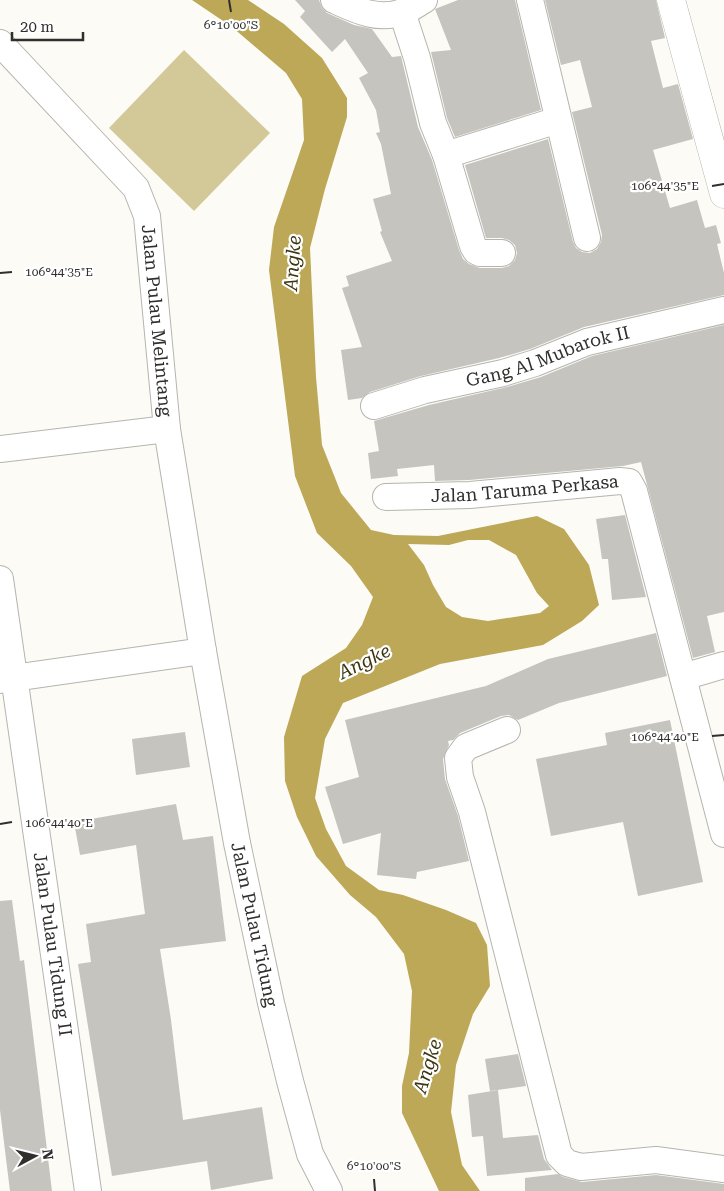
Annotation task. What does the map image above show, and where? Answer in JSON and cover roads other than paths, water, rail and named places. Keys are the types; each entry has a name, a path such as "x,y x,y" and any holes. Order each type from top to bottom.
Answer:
{"street":[{"path":"334,0 358,11 377,16 413,6 417,58 433,123 446,155 476,251 480,253 502,253"},
{"path":"530,0 587,238"},
{"path":"671,0 724,194"},
{"name":"Jalan Pulau Melintang","path":"0,43 136,188 147,216 167,429 203,651"},
{"path":"446,155 558,120"},
{"name":"Gang Al Mubarok II","path":"374,406 418,392 535,364 587,342 724,310"},
{"path":"0,449 167,429"},
{"name":"Jalan Taruma Perkasa","path":"386,497 470,495 628,482 634,491 682,677"},
{"name":"Jalan Pulau Tidung II","path":"0,579 7,679 88,1191"},
{"path":"7,679 203,651"},
{"name":"Jalan Pulau Tidung","path":"203,651 237,843 271,1003 310,1154 329,1191"},
{"path":"724,665 682,677 724,834"},
{"path":"507,730 466,747 458,758 460,777 475,822 559,1155 568,1163 581,1167 656,1160 724,1169"}],"water":[{"name":"Angke","path":"192,0 248,0 284,24 322,58 347,98 347,117 325,189 310,248 316,377 322,445 341,493 371,530 394,535 438,536 537,516 564,529 589,565 599,605 582,621 543,645 440,664 343,703 325,739 315,798 326,829 346,866 379,890 403,895 476,923 487,945 490,986 473,1014 456,1065 451,1112 462,1165 480,1191 439,1191 402,1113 402,1086 409,1053 412,991 404,954 376,917 350,895 316,856 297,817 285,781 284,737 302,676 346,648 362,625 373,597 351,566 317,533 295,476 269,270 274,227 304,140 302,99 286,73 232,27","holes":["468,540 489,540 516,555 537,593 549,606 540,613 488,621 462,617 446,607 424,565 408,544 449,545"]}]}
